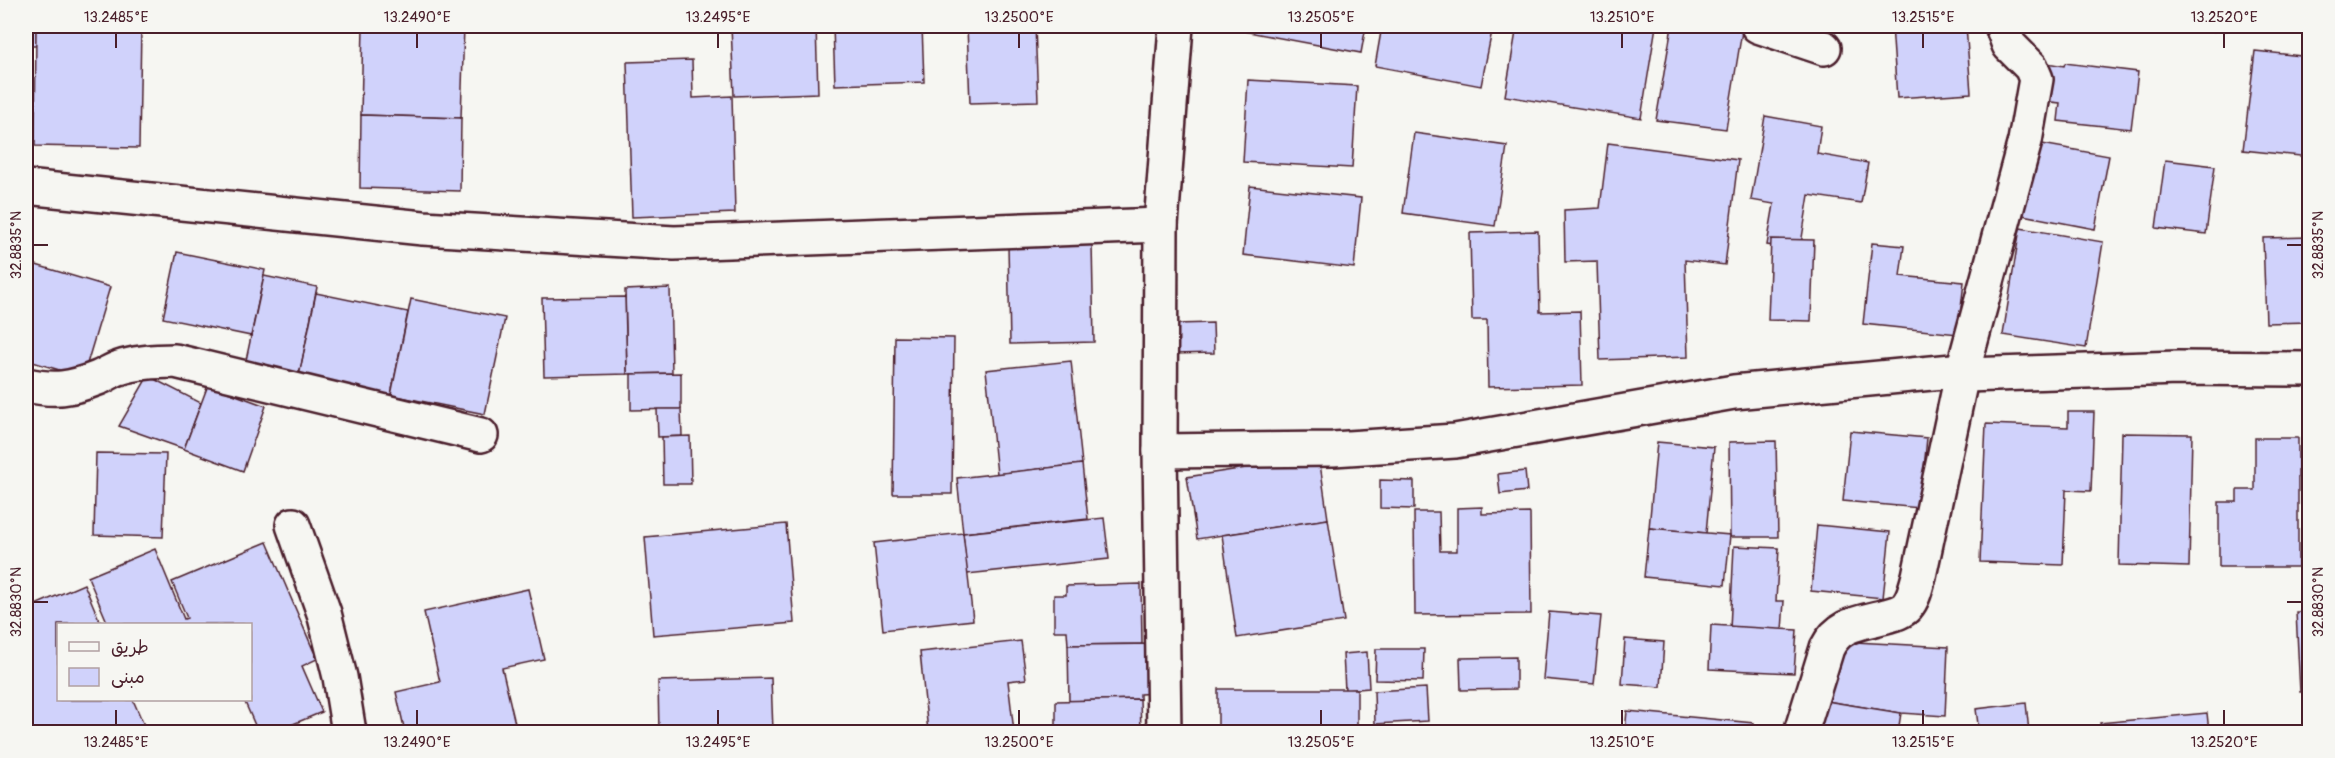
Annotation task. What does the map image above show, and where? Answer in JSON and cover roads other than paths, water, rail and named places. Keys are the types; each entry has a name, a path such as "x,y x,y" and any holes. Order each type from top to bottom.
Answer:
{"street":[{"path":"1164,732 1160,451 1161,225 1176,26"},
{"path":"1758,26 1824,48"},
{"path":"1801,732 1832,637 1844,628 1896,613 1906,607 1912,597 1922,564 1963,370 2025,141 2036,79 2031,67 2009,45 2002,26"},
{"path":"26,187 423,228 674,243 1161,225"},
{"path":"26,385 56,390 101,377 118,368 157,361 175,361 481,435"},
{"path":"1963,370 1966,375 2178,368 2310,369"},
{"path":"1160,451 1333,449 1455,441 1734,392 1963,370"},
{"path":"293,525 324,613 340,677 349,732"}]}
